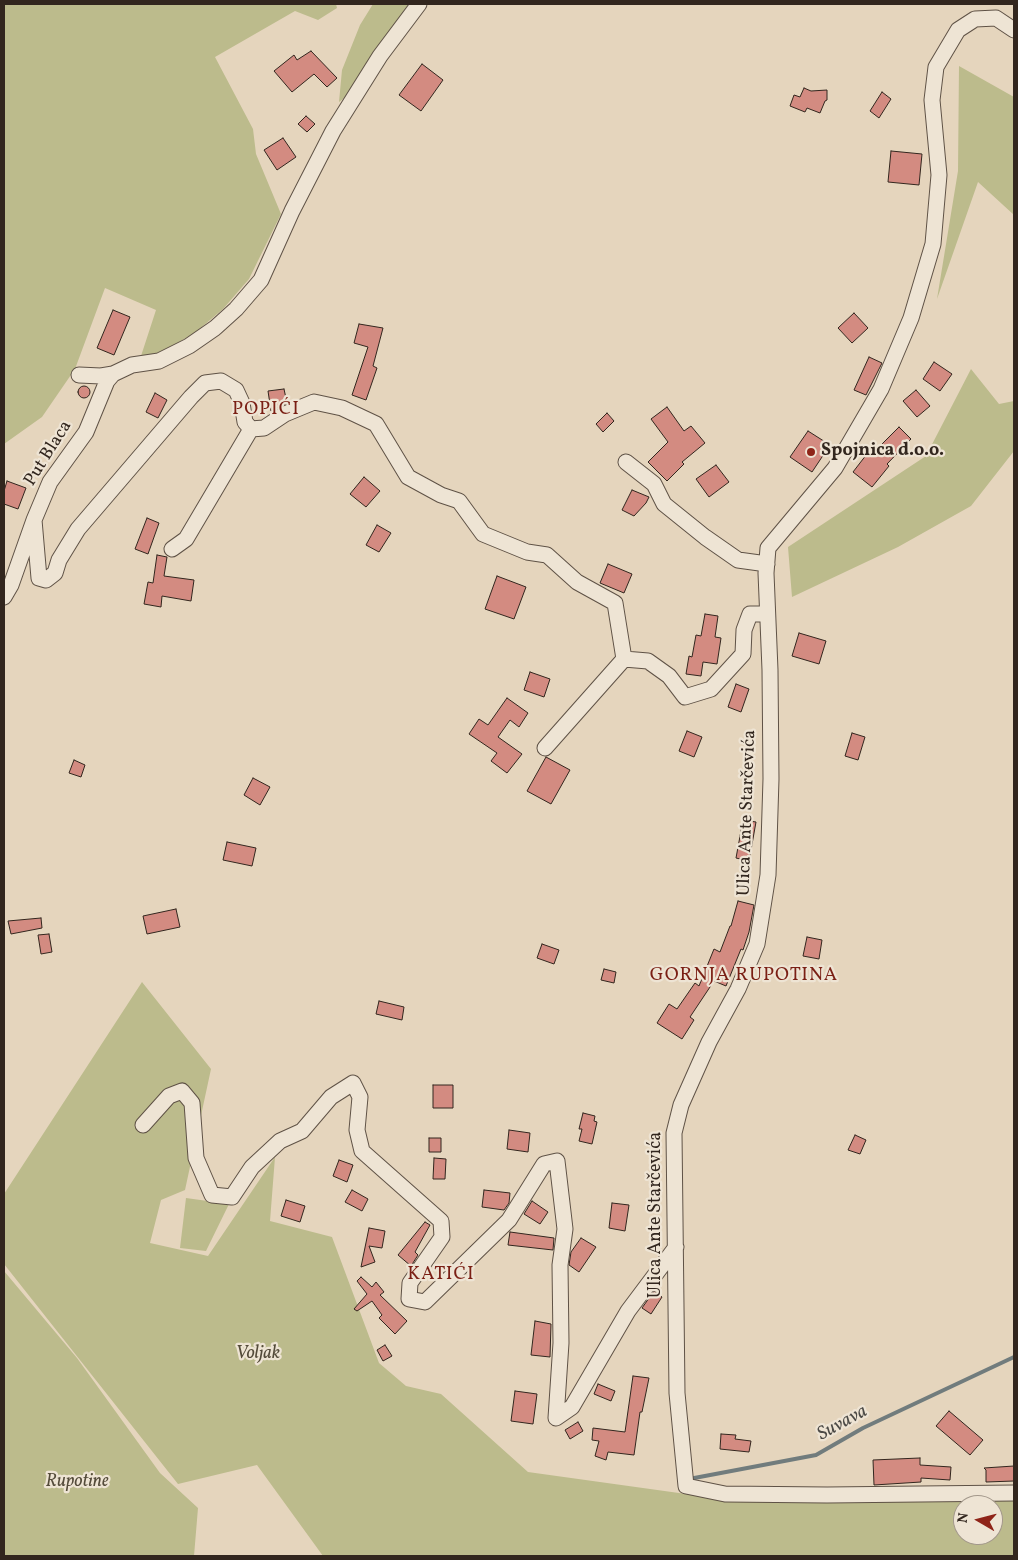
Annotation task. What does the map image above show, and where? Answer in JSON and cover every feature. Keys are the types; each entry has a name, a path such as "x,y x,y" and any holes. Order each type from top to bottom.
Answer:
{"street":[{"path":"79,375 101,376 113,374 132,365 160,361 189,346 216,328 236,309 261,280 292,211 333,131 380,56 419,4"},
{"name":"Ulica Ante Starčevića","path":"1014,30 996,18 975,19 958,30 936,67 932,100 938,176 933,244 911,318 881,389 835,468 768,548 766,564 772,779 768,875 757,944 738,989 709,1042 681,1105 674,1133 677,1393 686,1486 725,1494 1014,1493"},
{"name":"Put Blaca","path":"8,591 50,482 86,432 107,381 113,374"},
{"path":"34,520 39,578 46,580 55,574 59,560 78,529 205,383 221,382 236,390 242,403 245,422 251,429"},
{"path":"251,429 264,428 285,414 314,402 342,408 376,424 408,477 441,495 459,501 483,534 528,552 547,556 577,582 615,603 624,659"},
{"path":"172,549 186,539 251,429"},
{"path":"626,462 654,484 664,504 705,537 738,560 766,564"},
{"path":"624,659 648,661 669,676 686,697 711,689 743,654 744,630 750,614 768,614"},
{"path":"545,748 624,659"},
{"path":"143,1125 169,1096 182,1091 192,1103 196,1158 212,1195 232,1198 252,1167 280,1141 302,1131 331,1097 353,1083 360,1097 357,1130 362,1150 441,1221 442,1238 410,1282 409,1299 425,1302 509,1220 544,1164 557,1162 565,1230 560,1265 562,1344 556,1418 572,1407 628,1311 676,1247"}],"green space":[{"path":"4,4 336,4 337,8 318,20 295,11 215,57 253,129 256,154 281,214 249,279 223,309 197,331 163,352 141,356 156,310 105,288 75,369 42,417 4,444"},
{"path":"373,4 414,4 351,93 339,102 342,70 360,25"},
{"path":"959,66 1014,97 1014,215 978,182 937,299 958,171"},
{"path":"971,369 999,404 1014,401 1014,451 971,506 898,547 792,597 788,547 926,456"},
{"name":"Voljak","path":"142,982 211,1069 185,1190 161,1200 150,1243 208,1256 275,1157 270,1221 332,1237 379,1363 406,1386 441,1394 528,1472 686,1494 811,1500 953,1499 953,1545 1003,1545 1003,1499 1014,1499 1014,1556 323,1556 257,1465 178,1484 4,1264 4,1194"},
{"path":"186,1198 229,1204 206,1251 180,1248"},
{"name":"Rupotine","path":"4,1271 77,1358 160,1473 198,1508 194,1556 4,1556"}],"building":[{"path":"311,51 337,78 327,87 314,74 292,92 274,71 294,55 297,60"},
{"path":"422,64 443,80 421,111 399,95"},
{"path":"804,88 811,91 827,90 827,100 820,113 807,108 805,112 790,106 794,95 800,97"},
{"path":"882,92 891,99 879,118 870,111"},
{"path":"306,116 315,124 307,132 298,124"},
{"path":"283,138 296,157 277,170 264,150"},
{"path":"891,151 922,154 919,185 888,182"},
{"path":"113,310 130,317 114,355 97,348"},
{"path":"854,313 868,328 852,343 838,328"},
{"path":"359,324 383,328 373,366 377,368 366,400 352,395 368,347 354,343"},
{"path":"869,357 882,363 866,395 854,390"},
{"path":"934,362 952,374 940,391 923,379"},
{"path":"84,386 90,392 84,398 78,392"},
{"path":"284,389 287,403 271,411 268,391"},
{"path":"916,390 930,406 917,417 903,401"},
{"path":"155,393 167,400 158,418 146,412"},
{"path":"667,407 684,431 691,426 705,443 682,462 684,464 667,481 648,462 668,442 651,419"},
{"path":"607,413 614,421 603,432 596,424"},
{"path":"899,427 911,439 887,464 889,466 872,487 853,472 870,450 873,453"},
{"path":"808,431 830,445 812,472 790,457"},
{"path":"716,465 729,482 709,497 696,479"},
{"path":"364,477 380,491 366,507 350,494"},
{"path":"7,481 26,488 18,509 4,504 4,491"},
{"path":"632,490 649,497 634,516 622,510"},
{"path":"147,518 159,523 148,554 135,549"},
{"path":"377,525 391,533 379,552 366,545"},
{"path":"157,555 167,557 164,576 194,580 191,601 162,596 161,607 144,604 148,582 153,583"},
{"path":"608,564 632,574 624,593 600,583"},
{"path":"497,576 526,587 514,619 485,609"},
{"path":"705,614 718,616 715,637 721,638 717,664 703,662 701,676 686,674 689,656 692,657 696,635 701,636"},
{"path":"799,633 826,641 819,664 792,656"},
{"path":"530,672 550,679 544,697 524,690"},
{"path":"736,684 749,689 741,712 728,707"},
{"path":"507,698 528,713 519,727 510,720 498,737 522,754 507,773 491,761 497,753 469,734 479,719 488,725"},
{"path":"687,731 702,737 694,757 679,751"},
{"path":"852,733 865,737 858,760 845,756"},
{"path":"546,757 570,770 551,804 527,791"},
{"path":"74,760 85,765 81,777 69,773"},
{"path":"253,778 270,787 260,805 244,795"},
{"path":"743,820 756,822 749,861 736,858"},
{"path":"227,842 256,848 252,866 223,860"},
{"path":"738,901 754,905 749,932 743,950 741,949 726,986 714,981 690,1017 694,1020 682,1039 657,1023 669,1004 677,1009 695,983 699,986 714,949 720,952 731,926"},
{"path":"176,909 180,927 147,934 143,916"},
{"path":"41,918 42,928 11,934 8,921"},
{"path":"49,934 52,952 41,954 38,935"},
{"path":"807,937 822,940 819,959 803,956"},
{"path":"542,944 559,950 554,964 537,958"},
{"path":"604,969 616,972 614,983 601,980"},
{"path":"379,1001 404,1007 402,1020 376,1014"},
{"path":"433,1085 453,1085 453,1108 433,1108"},
{"path":"583,1113 595,1116 594,1121 597,1122 592,1144 579,1141 582,1129 579,1129"},
{"path":"509,1130 530,1133 528,1152 507,1149"},
{"path":"855,1135 866,1140 860,1154 848,1150"},
{"path":"429,1138 441,1138 441,1152 429,1152"},
{"path":"434,1158 446,1159 445,1179 433,1179"},
{"path":"339,1160 353,1165 347,1182 333,1176"},
{"path":"352,1190 368,1199 362,1211 345,1202"},
{"path":"484,1190 510,1193 509,1203 504,1210 482,1207"},
{"path":"286,1200 305,1206 300,1222 281,1216"},
{"path":"532,1201 548,1212 540,1224 524,1214"},
{"path":"612,1203 629,1205 625,1231 609,1228"},
{"path":"425,1222 430,1225 415,1252 418,1255 411,1266 398,1255"},
{"path":"369,1228 385,1231 382,1248 369,1246 375,1262 361,1267"},
{"path":"510,1232 554,1238 553,1250 508,1245"},
{"path":"581,1238 596,1247 579,1272 569,1265 571,1252"},
{"path":"361,1277 372,1287 376,1282 384,1292 380,1295 407,1321 395,1334 379,1318 382,1315 372,1301 357,1311 354,1309 367,1294 357,1281"},
{"path":"654,1291 662,1297 651,1314 642,1308"},
{"path":"535,1321 551,1324 550,1357 531,1355"},
{"path":"385,1345 392,1356 383,1361 377,1350"},
{"path":"633,1376 649,1378 642,1412 640,1412 634,1455 608,1452 606,1460 595,1456 599,1441 592,1440 593,1428 625,1432"},
{"path":"598,1384 615,1391 611,1401 594,1394"},
{"path":"515,1391 537,1394 533,1424 511,1421"},
{"path":"949,1411 983,1440 970,1455 936,1426"},
{"path":"578,1422 583,1431 570,1439 565,1430"},
{"path":"721,1434 736,1435 735,1439 751,1441 749,1452 720,1449"},
{"path":"920,1458 920,1465 951,1467 950,1480 921,1478 921,1482 874,1485 873,1460"},
{"path":"1014,1466 1014,1481 986,1482 986,1470 984,1468"}],"waterway":[{"name":"Suvava","path":"689,1479 816,1455 863,1428 1014,1357"}],"place":[{"name":"Spojnica d.o.o.","path":"811,452"}],"district":[{"name":"POPIĆI","path":"266,411"},
{"name":"GORNJA RUPOTINA","path":"744,977"},
{"name":"KATIĆI","path":"441,1276"}]}
